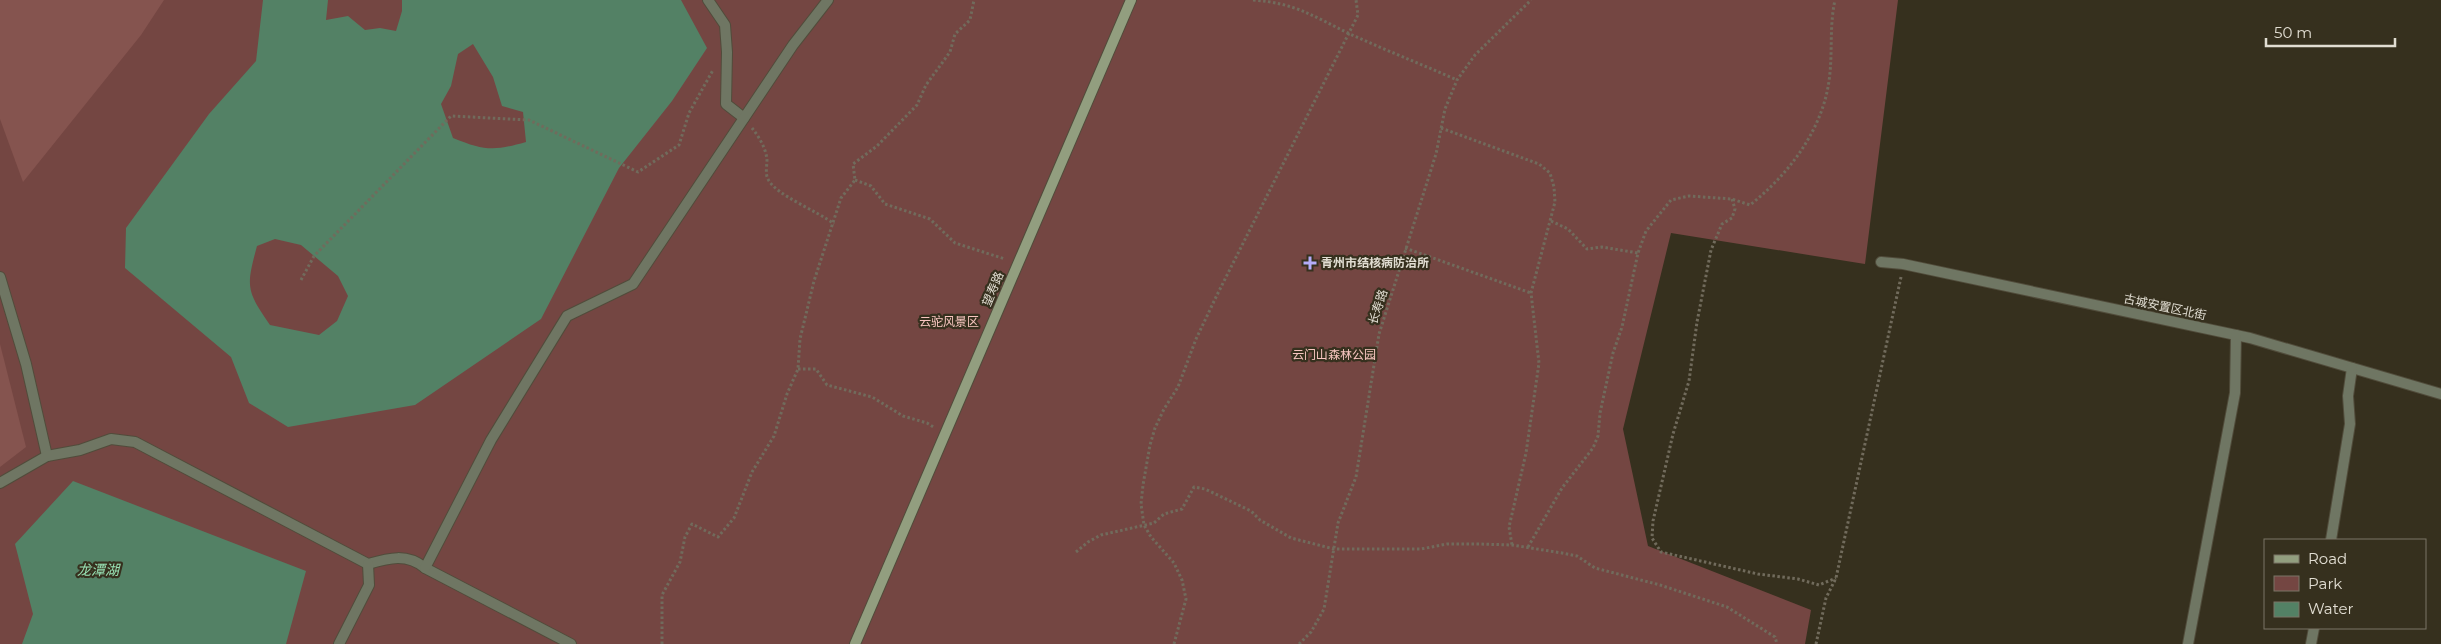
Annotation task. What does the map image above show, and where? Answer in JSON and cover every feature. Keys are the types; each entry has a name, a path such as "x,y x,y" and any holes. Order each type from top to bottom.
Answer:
{"street":[{"path":"708,0 725,24 727,52 726,104 744,118"},
{"path":"425,568 491,440 567,316 634,284 793,45 828,0"},
{"name":"望寿路","path":"855,644 1131,0"},
{"name":"古城安置区北街","path":"1881,262 1903,264 2236,335 2441,394"},
{"path":"0,277 26,364 47,456"},
{"path":"2188,644 2235,393 2236,335"},
{"path":"2331,539 2350,424 2348,396 2352,368"},
{"path":"0,483 47,456 80,450 111,439 134,442 368,564 398,556 417,562 425,568 571,644"},
{"path":"339,644 369,585 368,564"},
{"path":"2311,644 2314,629"}],"path":[{"path":"662,644 662,595 680,562 685,537 692,524 718,537 734,518 752,472 774,436 787,394 798,370 800,339 805,316 841,198 855,180 853,164 877,146 918,106 926,85 950,52 955,34 970,20 974,0"},
{"path":"1253,0 1278,2 1311,13 1349,33 1456,80"},
{"path":"1174,644 1186,599 1182,580 1174,563 1151,537 1144,525 1141,504 1150,445 1155,428 1178,387 1196,339 1217,295 1358,15 1356,0"},
{"name":"长寿路","path":"1299,644 1311,632 1324,609 1338,523 1356,477 1379,334 1436,154 1445,109 1456,80 1475,55 1531,0"},
{"path":"1528,547 1542,526 1562,488 1593,448 1598,436 1600,413 1638,253 1646,231 1671,200 1689,196 1732,199 1750,205 1769,190 1789,168 1815,124 1830,80 1831,16 1835,0"},
{"path":"301,280 314,256 451,116 529,120 638,172 679,145 689,113 714,69 727,52"},
{"path":"744,118 759,137 767,156 767,178 778,192 823,215 834,224"},
{"path":"1442,128 1539,164 1550,172 1554,187 1555,202 1551,221 1531,293 1539,363 1526,453 1509,527 1512,545"},
{"path":"855,180 871,186 885,204 930,219 955,242 1018,264"},
{"path":"1732,199 1735,209 1732,218 1722,224 1711,250 1697,322 1689,381 1661,481 1653,522 1652,538 1661,552 1758,574 1798,579 1819,585 1836,578"},
{"path":"1551,221 1568,230 1587,249 1602,247 1638,253"},
{"path":"1406,248 1531,293"},
{"path":"1816,644 1826,598 1836,578 1903,264"},
{"path":"798,370 816,369 827,385 872,397 903,416 927,423 945,434"},
{"path":"1076,552 1101,535 1154,523 1164,514 1182,509 1194,487 1205,488 1251,511 1260,520 1291,538 1334,549 1421,549 1447,544 1512,545 1577,556 1596,568 1660,585 1726,607 1775,638 1777,644"}],"green space":[{"name":"云驼风景区","path":"0,0 1898,0 1865,264 1671,233 1623,429 1648,546 1811,610 1805,644 0,644"}],"shaded area":[{"path":"0,0 164,0 141,35 23,182 0,119"},
{"path":"0,344 26,447 0,467"}],"water":[{"path":"263,0 328,0 326,20 348,16 365,30 380,28 396,31 402,11 402,0 681,0 707,48 672,101 619,168 541,319 415,405 288,427 249,403 231,357 125,268 126,228 209,114 256,61","holes":["473,44 493,77 502,106 523,112 526,142 506,147 489,148 453,138 441,104 451,86 458,54","275,239 301,245 338,276 348,296 337,321 319,335 270,325 256,304 250,288 250,280 257,246"]},
{"name":"龙潭湖","path":"73,481 306,571 286,644 22,644 33,614 15,544"}],"place":[{"name":"青州市结核病防治所","path":"1310,263"}],"park label":[{"name":"云门山森林公园","path":"1334,355"}]}
